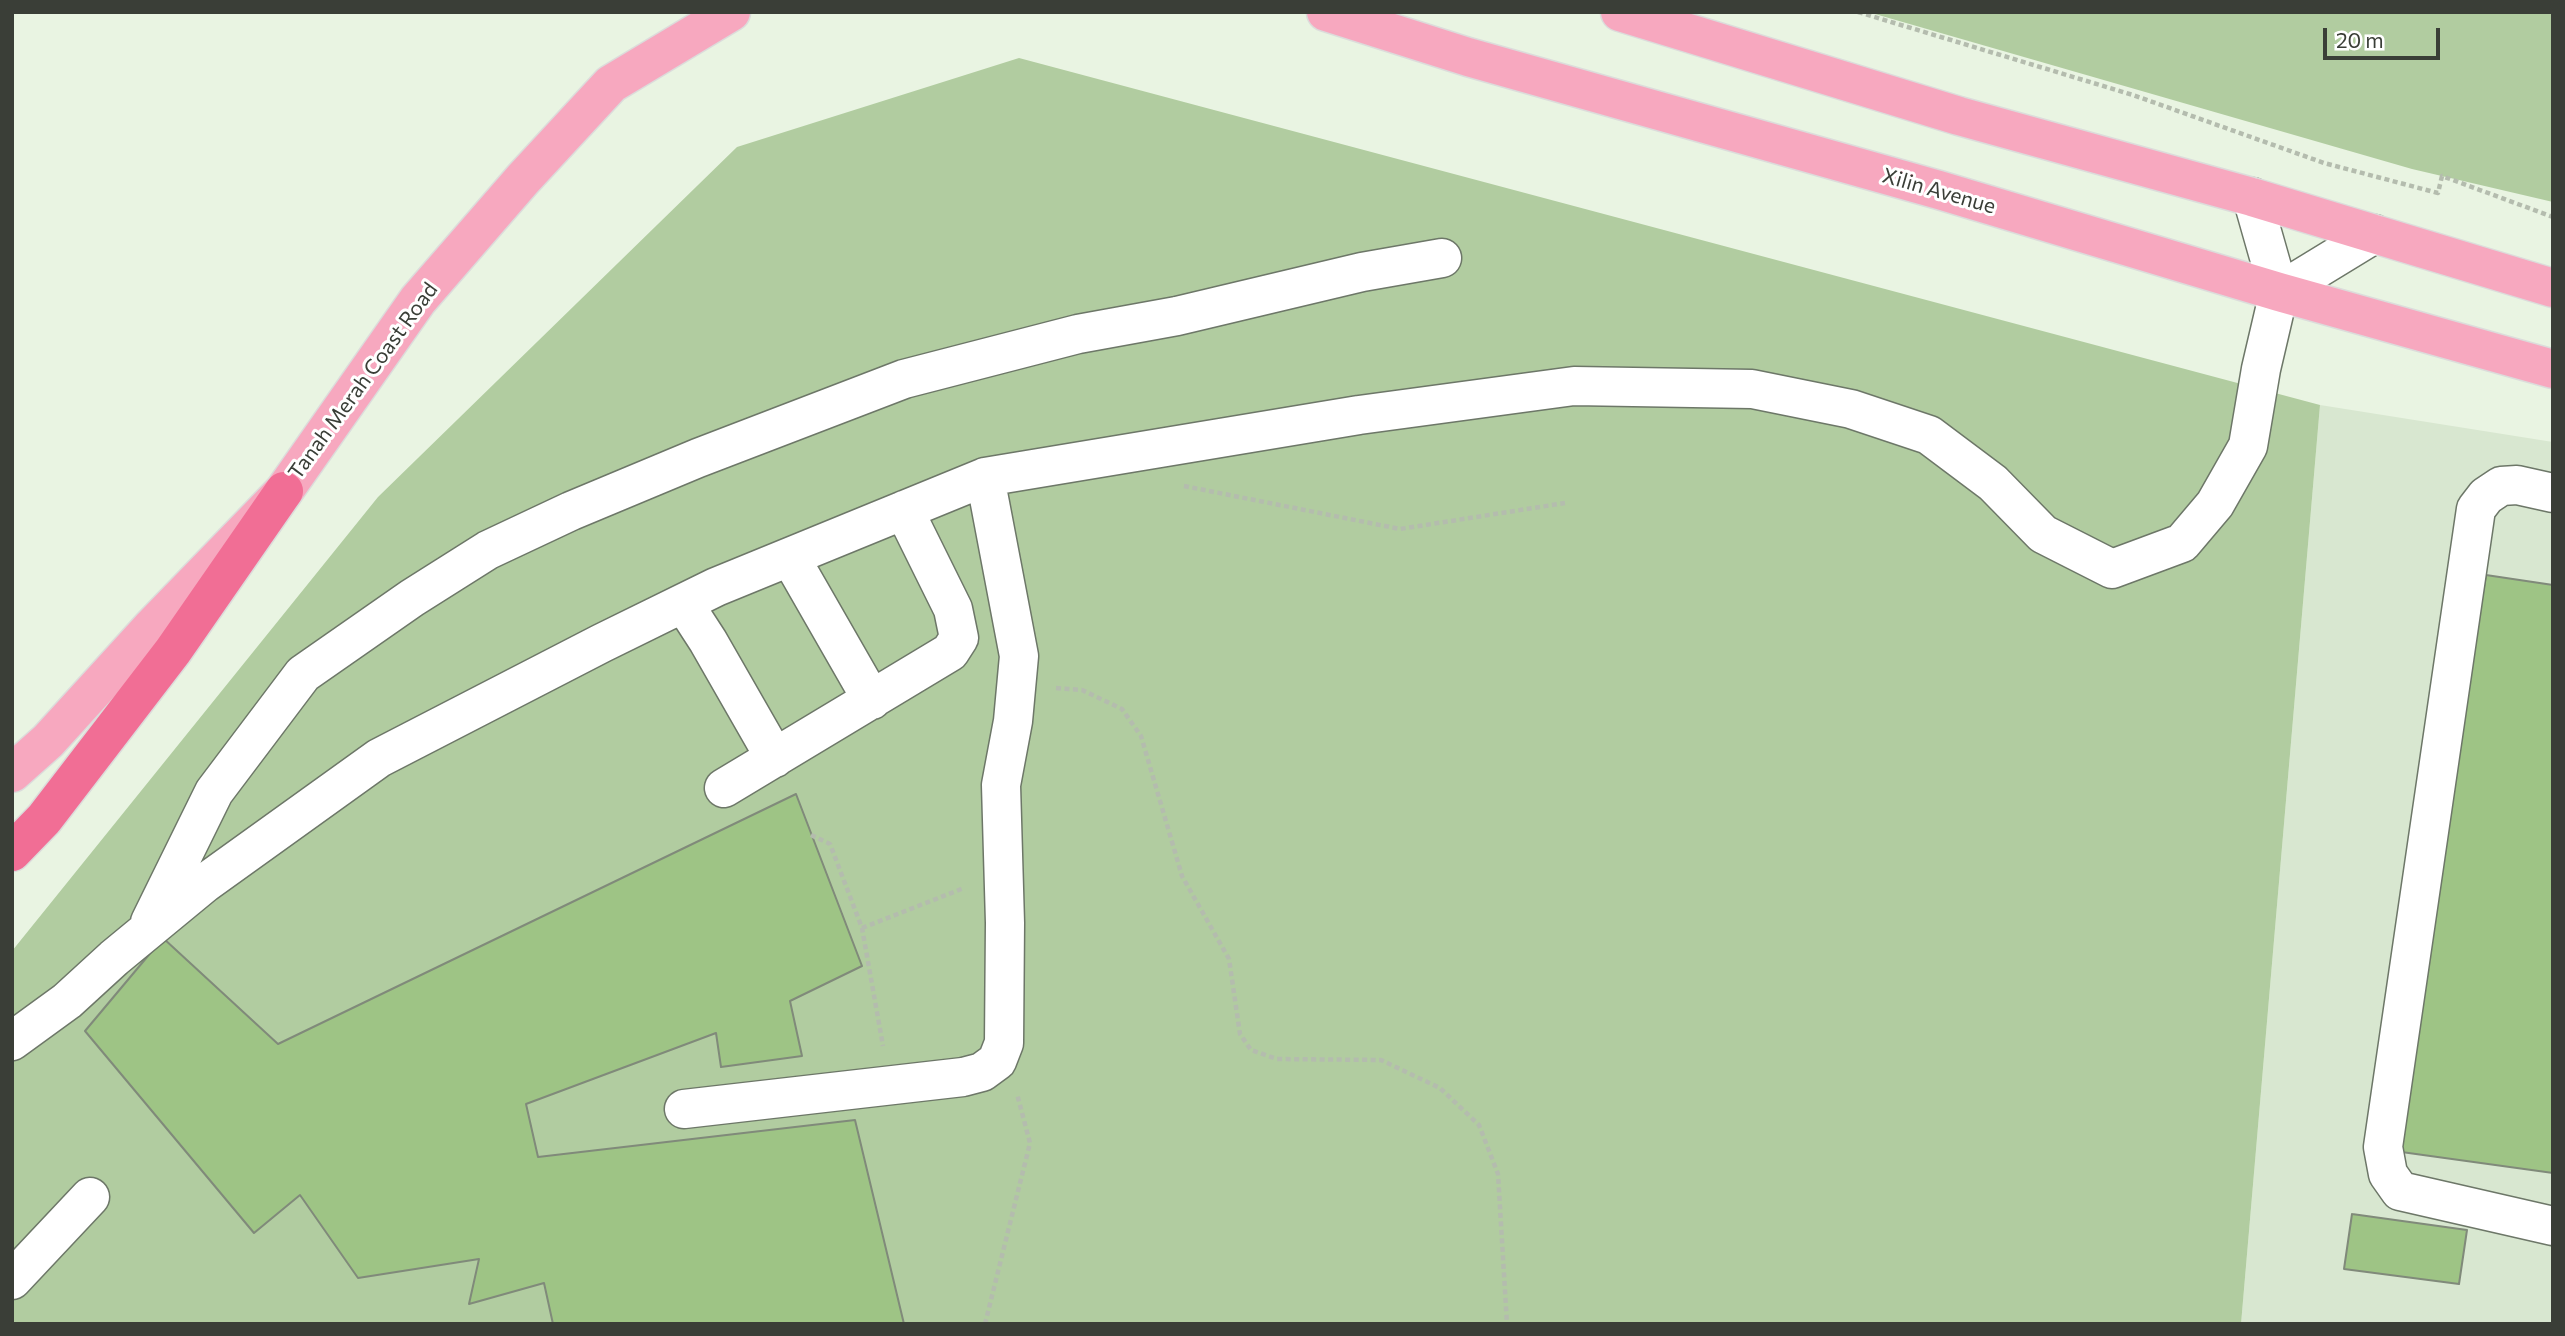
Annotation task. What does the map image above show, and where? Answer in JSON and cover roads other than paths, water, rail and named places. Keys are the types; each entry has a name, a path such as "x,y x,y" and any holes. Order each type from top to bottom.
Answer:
{"highway":[{"path":"12,852 44,819 173,651 284,491"}],"main road":[{"name":"Tanah Merah Coast Road","path":"12,773 48,741 151,628 284,491 418,300 611,84 731,12"},
{"name":"Xilin Avenue","path":"1326,12 1468,57 1939,190 2279,292 2553,369"},
{"path":"1620,12 1959,116 2252,197 2553,288"}],"lane":[{"path":"12,1041 66,1001 205,883 379,758 716,587 985,477 1359,415 1574,386 1752,388 1851,409 1929,435 1993,483 2043,534 2112,569 2182,543 2216,504 2248,446 2261,369 2279,292 2252,197"},
{"path":"2279,292 2374,234"},
{"path":"144,933 215,792 303,674 412,598 488,550 571,511 660,474 904,379 1078,334 1177,316 1362,272 1442,258"},
{"path":"684,1109 963,1077 982,1072 998,1061 1004,1043 1001,785 1013,721 1019,656 985,477"},
{"path":"2553,493 2517,485 2501,486 2486,496 2476,509 2383,1147 2388,1174 2400,1191 2553,1226"},
{"path":"724,788 950,652 959,638 953,609 904,510"},
{"path":"790,557 872,700"},
{"path":"684,604 708,640 775,758"},
{"path":"12,1280 90,1197"}]}
